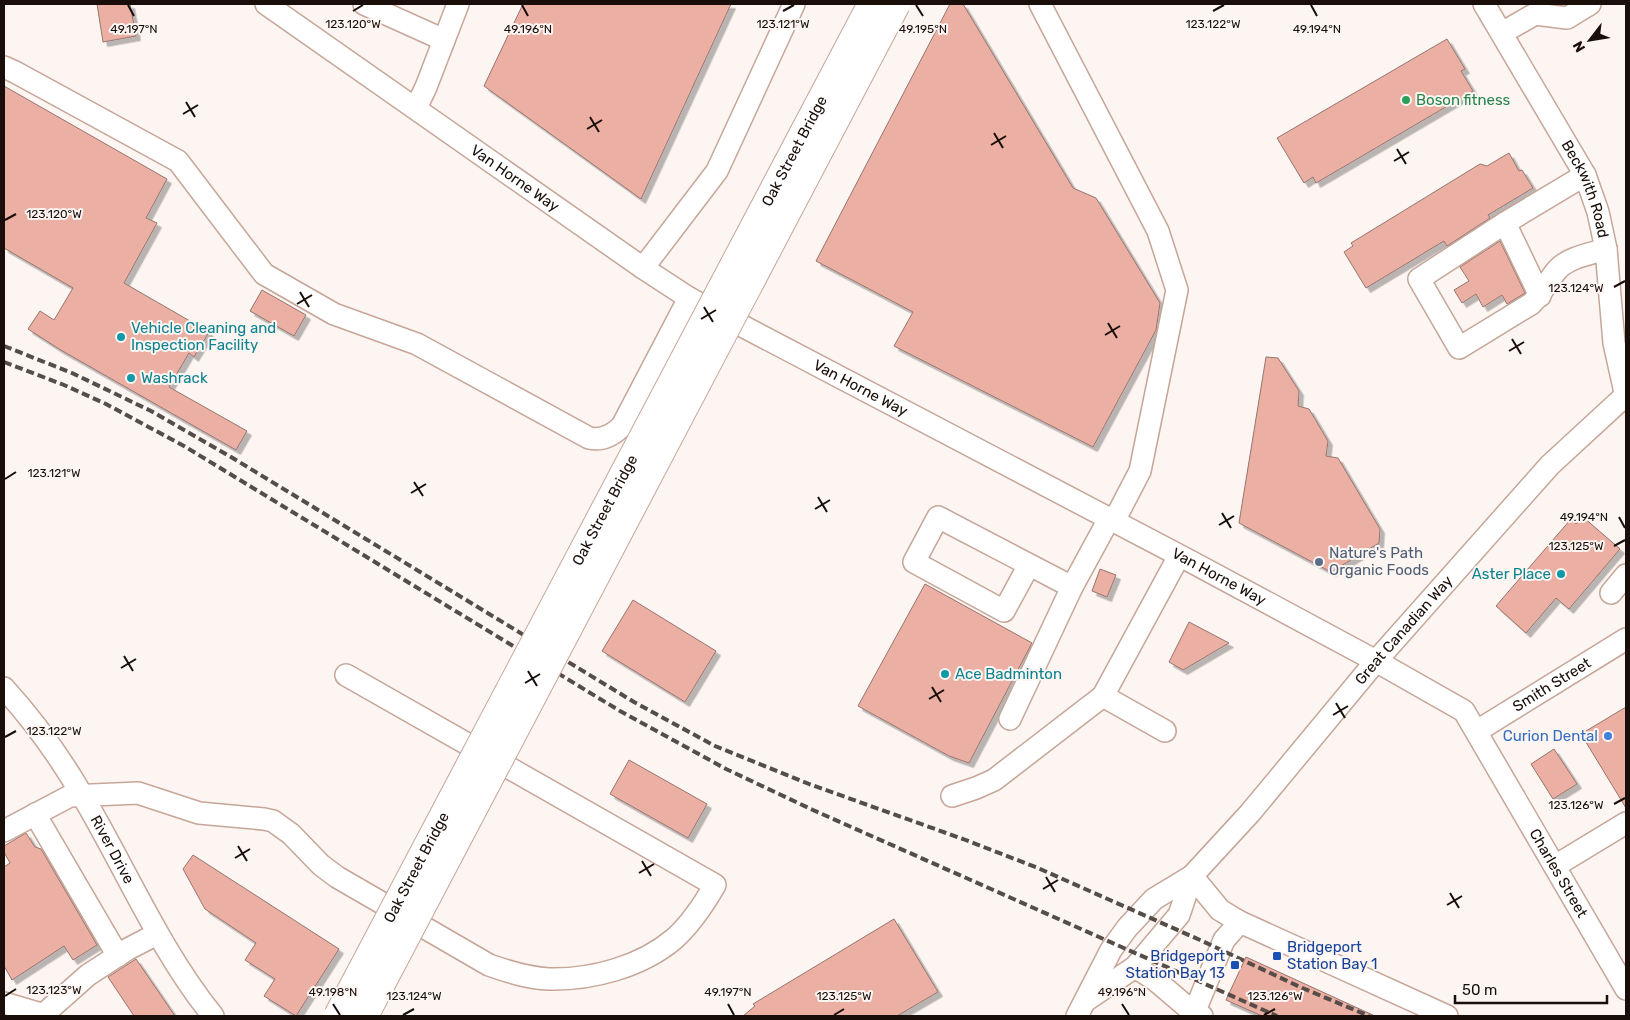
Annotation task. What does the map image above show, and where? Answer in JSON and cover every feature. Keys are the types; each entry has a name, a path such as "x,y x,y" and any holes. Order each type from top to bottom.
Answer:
{"highway":[{"name":"Oak Street Bridge","path":"338,1016 872,4"},
{"name":"Oak Street Bridge","path":"364,1016 896,4"}],"street":[{"name":"Van Horne Way","path":"266,4 643,268 689,298 1376,661 1464,711 1477,730"},
{"path":"364,4 444,40"},
{"path":"416,108 458,4"},
{"path":"643,268 717,170 794,4"},
{"path":"1010,719 1072,587 1140,471 1177,290 1158,231 1040,4"},
{"name":"Beckwith Road","path":"1484,4 1584,175 1598,212 1606,249 1614,343 1626,396"},
{"path":"1502,33 1535,14 1567,18 1590,4"},
{"path":"4,67 178,161 264,274 334,314 417,344 589,438 600,439 606,437 622,426 689,298"},
{"path":"1584,175 1505,223 1419,279 1459,348 1531,304 1540,296 1559,268 1578,258 1606,249"},
{"path":"1505,223 1540,296"},
{"name":"Great Canadian Way","path":"1081,1009 1111,950 1127,928 1154,899 1192,876 1250,813 1376,661 1554,460 1626,396"},
{"path":"1029,565 1004,611 914,562 938,517 1072,587"},
{"path":"952,796 994,780 1103,696 1179,556"},
{"path":"1611,594 1626,575"},
{"name":"Smith Street","path":"1477,730 1626,639"},
{"path":"4,831 70,796 82,794 138,793 199,813 264,819 273,822 290,834 321,864 355,888 490,965 509,972 547,979 571,979 617,969 640,960 660,950 675,939 702,906 715,884 346,675"},
{"name":"River Drive","path":"4,688 32,722 82,794 157,934 187,981 213,1016"},
{"path":"1103,696 1165,731"},
{"name":"Charles Street","path":"1477,730 1626,989"},
{"path":"35,814 118,956"},
{"path":"1555,866 1626,823"},
{"path":"1192,876 1220,910 1240,922 1447,1016"},
{"name":"Great Canadian Way","path":"1081,1009 1135,967 1179,916 1192,876"},
{"path":"1135,967 1154,979 1198,1014 1224,940 1240,922"},
{"path":"4,1003 46,1015 88,975 157,934"}],"building":[{"path":"97,4 130,4 136,36 103,42"},
{"path":"523,4 731,4 641,199 484,86"},
{"path":"950,4 963,4 1073,188 1096,198 1160,303 1156,330 1093,447 894,346 913,312 816,261"},
{"path":"1447,39 1465,69 1461,71 1473,91 1316,183 1313,177 1304,183 1277,138"},
{"path":"4,86 167,179 146,218 157,223 124,283 209,332 194,357 189,353 169,387 247,431 236,450 59,349 28,329 40,311 54,320 73,288 4,248"},
{"path":"1509,153 1519,171 1522,170 1533,188 1488,215 1490,218 1447,246 1444,241 1366,288 1344,252 1353,246 1351,243 1480,164 1487,166"},
{"path":"1500,241 1525,293 1507,304 1502,295 1483,307 1476,294 1462,303 1454,290 1469,281 1460,267"},
{"path":"262,290 306,315 294,336 250,311"},
{"path":"1266,357 1278,358 1299,391 1298,406 1309,409 1328,441 1326,456 1338,458 1380,529 1379,543 1331,572 1239,523"},
{"name":"Aster Place","path":"1583,517 1620,549 1569,609 1556,598 1526,633 1496,606 1571,519 1576,524"},
{"path":"1100,569 1116,575 1107,597 1092,591"},
{"name":"Ace Badminton","path":"925,584 1032,643 969,763 949,756 858,706"},
{"path":"633,600 716,651 685,702 602,651"},
{"path":"1189,622 1229,643 1183,670 1169,662"},
{"path":"1626,707 1626,808 1581,734"},
{"path":"1554,749 1577,784 1553,799 1531,764"},
{"path":"629,760 707,804 688,838 610,794"},
{"path":"26,833 35,847 41,849 97,945 73,960 64,946 12,980 4,966 4,867 10,863 4,852 4,846"},
{"path":"193,855 339,949 296,1016 264,996 275,979 245,960 256,943 205,909 183,869"},
{"path":"894,919 938,992 897,1016 743,1016 755,1006 753,1004"},
{"path":"1246,957 1375,1016 1262,1016 1226,1000"},
{"path":"136,959 175,1016 134,1016 108,977"}],"railway":[{"path":"4,346 72,373 151,411 231,457 634,702 715,746 809,784 1038,868 1300,987 1369,1016"},
{"path":"4,362 64,385 106,404 184,446 620,711 726,769 813,810 1277,1016"}],"place":[{"name":"Boson fitness","path":"1406,100"},
{"name":"Vehicle Cleaning and Inspection Facility","path":"121,337"},
{"name":"Washrack","path":"131,378"},
{"name":"Nature's Path Organic Foods","path":"1319,562"},
{"name":"Aster Place","path":"1561,574"},
{"name":"Ace Badminton","path":"945,674"},
{"name":"Curion Dental","path":"1608,736"},
{"name":"Bridgeport Station Bay 1","path":"1277,956"},
{"name":"Bridgeport Station Bay 13","path":"1235,965"}]}
